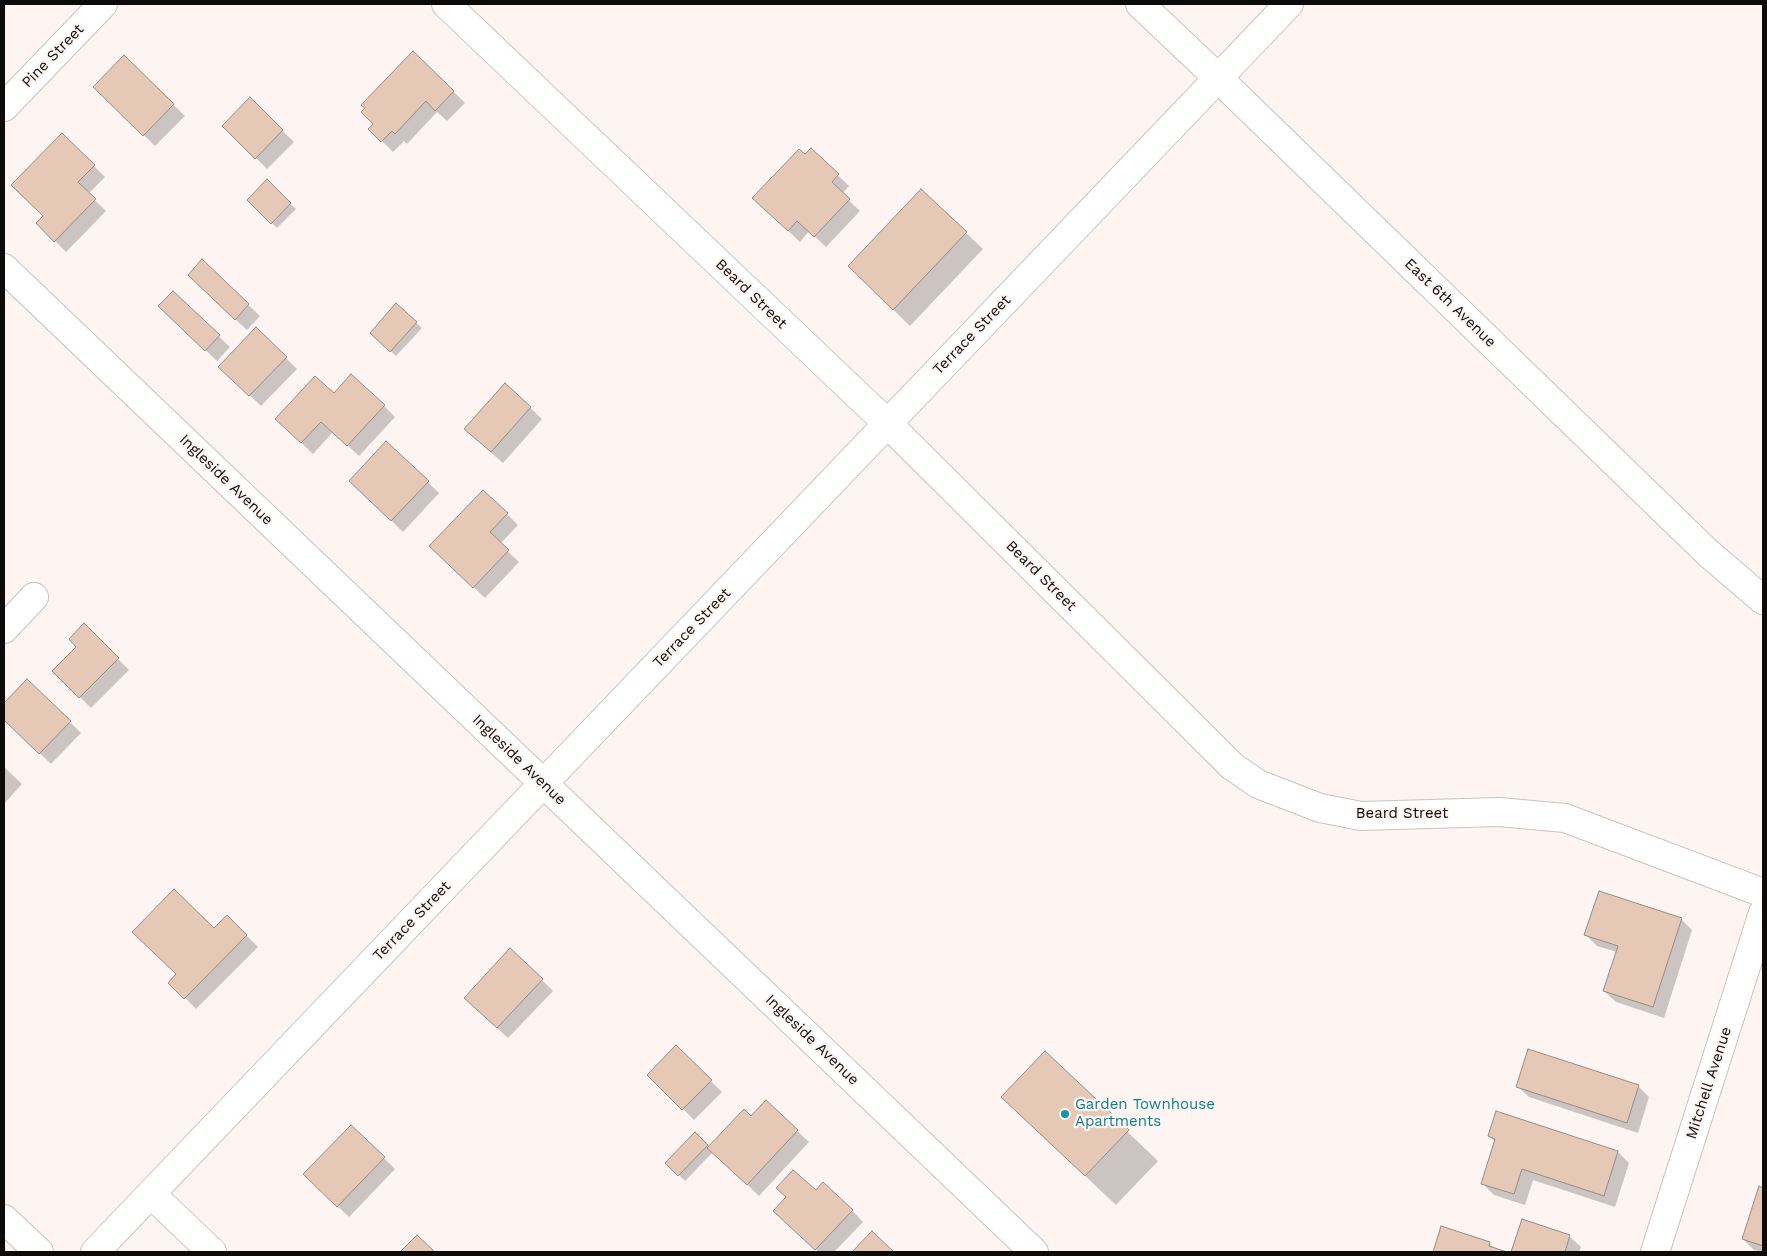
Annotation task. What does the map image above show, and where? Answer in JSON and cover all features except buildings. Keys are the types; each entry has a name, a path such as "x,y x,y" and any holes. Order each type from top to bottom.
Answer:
{"street":[{"name":"Pine Street","path":"4,107 103,4"},
{"name":"Beard Street","path":"446,4 888,424 1232,766 1258,784 1320,808 1361,816 1499,812 1565,818 1763,893"},
{"name":"East 6th Avenue","path":"1140,4 1707,552 1763,600"},
{"name":"Terrace Street","path":"95,1252 1289,4"},
{"name":"Ingleside Avenue","path":"4,268 1034,1252"},
{"path":"4,629 34,597"},
{"name":"Mitchell Avenue","path":"1655,1252 1763,913"},
{"path":"151,1194 212,1252"},
{"path":"4,1219 39,1252"}],"place":[{"name":"Garden Townhouse Apartments","path":"1065,1114"}]}
